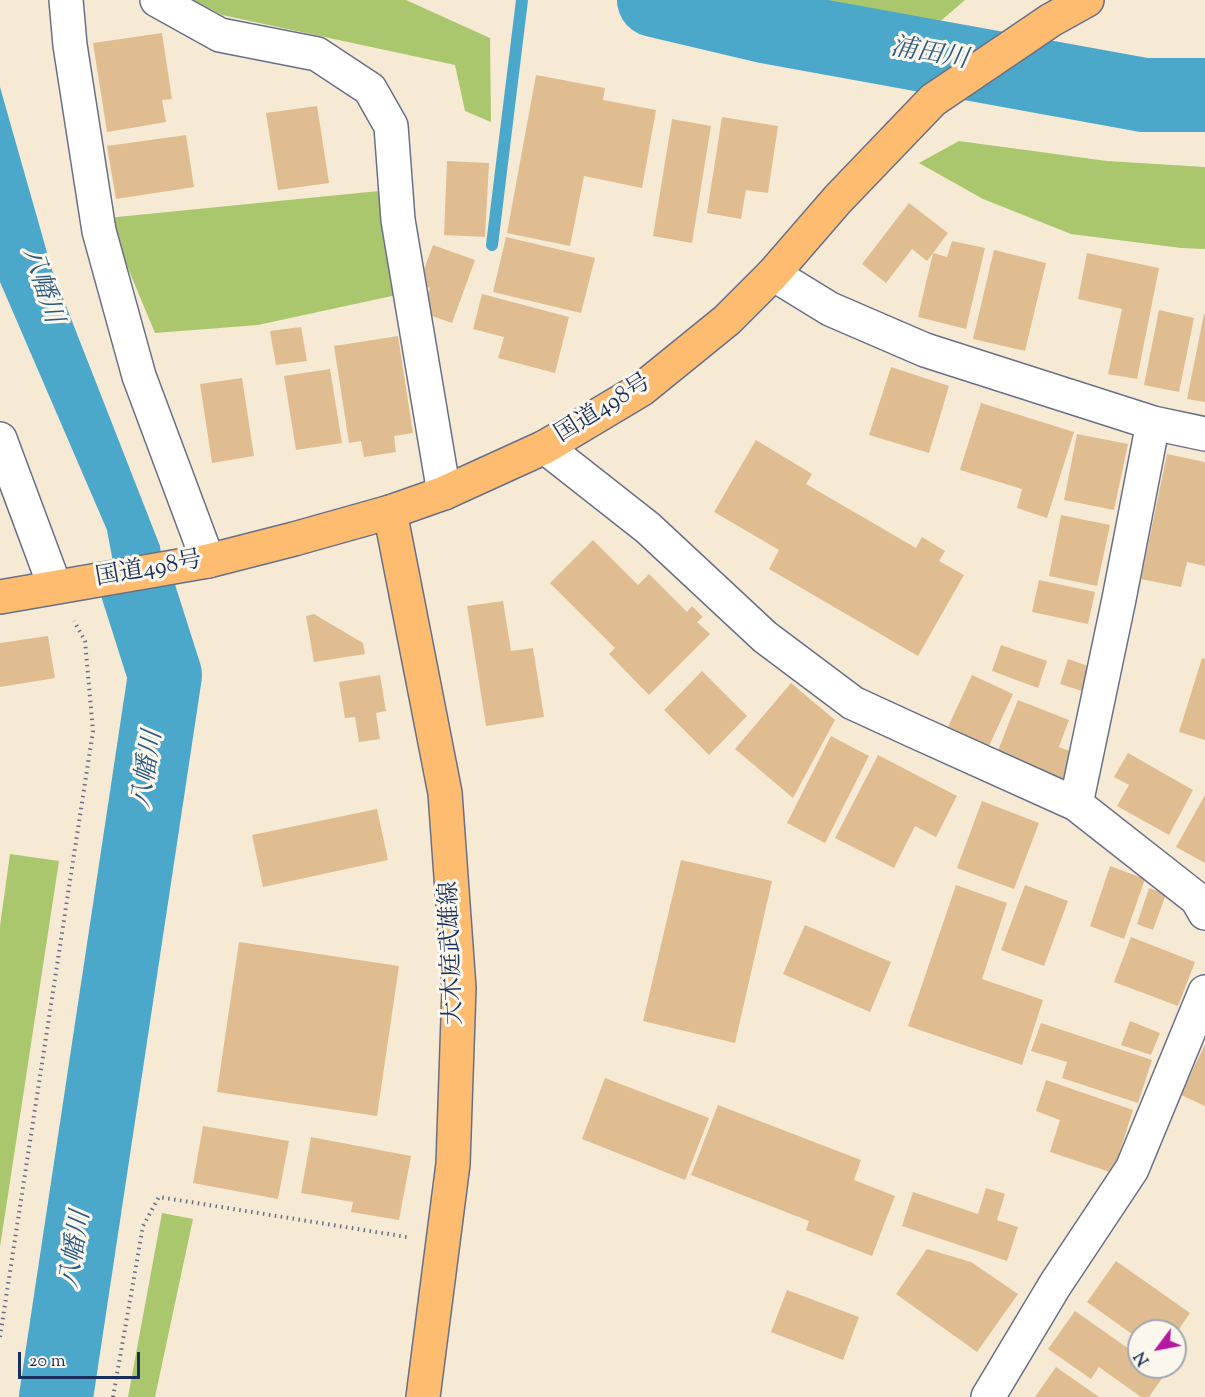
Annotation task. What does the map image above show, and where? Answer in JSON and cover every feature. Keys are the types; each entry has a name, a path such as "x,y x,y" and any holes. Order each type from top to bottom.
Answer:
{"main road":[{"name":"国道498号","path":"0,597 208,561 294,539 390,512 444,493 545,447 642,389 727,320 773,274 838,199 933,100 1051,20 1087,0"},
{"name":"大木庭武雄線","path":"390,512 445,793 459,988 453,1164 423,1397"}],"street":[{"path":"66,0 70,45 99,231 139,376 208,561"},
{"path":"157,0 220,35 316,54 370,89 391,126 398,220 444,493"},
{"path":"773,274 830,309 925,350 1153,423 1205,434"},
{"path":"1076,804 1153,423"},
{"path":"0,439 56,587"},
{"path":"545,447 648,528 765,637 854,703 1076,804 1197,899 1205,913"},
{"path":"988,1397 1055,1285 1132,1169 1205,992"}],"path":[{"path":"0,1336 93,731 85,641 56,587"},
{"path":"113,1397 143,1226 159,1197 443,1243"}],"green space":[{"path":"193,0 406,0 490,38 491,122 465,111 455,65 222,15"},
{"path":"824,0 965,0 936,25"},
{"path":"959,141 1107,161 1205,167 1205,249 1071,234 983,199 919,163"},
{"path":"379,191 401,294 258,325 155,333 107,218"},
{"path":"10,854 59,861 0,1247 0,926"},
{"path":"162,1213 193,1219 155,1397 128,1397"}],"water":[{"path":"0,87 52,270 160,546 174,683 135,681 107,530 0,282"}],"building":[{"path":"162,33 172,99 162,100 166,122 107,132 93,43"},
{"path":"536,75 605,88 603,100 656,110 642,188 584,176 570,246 507,233"},
{"path":"317,106 329,183 278,190 266,113"},
{"path":"722,117 778,126 768,193 746,190 741,219 707,213"},
{"path":"672,119 711,126 692,243 653,236"},
{"path":"186,135 194,187 116,199 107,146"},
{"path":"447,161 489,163 485,237 444,235"},
{"path":"909,203 948,233 927,261 912,249 886,283 862,264"},
{"path":"506,237 595,258 581,313 493,292"},
{"path":"952,241 985,248 966,329 918,317 933,253 947,257"},
{"path":"433,245 475,260 452,323 421,312 430,288 419,283"},
{"path":"994,250 1046,263 1025,351 973,339"},
{"path":"1087,253 1159,268 1137,379 1108,374 1122,309 1078,299"},
{"path":"482,294 569,317 555,373 498,358 504,337 473,329"},
{"path":"1159,310 1194,318 1179,392 1144,385"},
{"path":"1205,314 1205,402 1187,399"},
{"path":"301,327 307,361 276,365 270,331"},
{"path":"398,336 413,433 394,436 396,452 364,457 361,441 349,443 334,346"},
{"path":"891,367 949,386 929,453 869,435"},
{"path":"330,369 342,443 296,450 284,376"},
{"path":"242,378 254,456 212,463 200,384"},
{"path":"981,403 1074,432 1047,518 1017,508 1022,489 960,470"},
{"path":"1077,434 1128,444 1114,510 1064,500"},
{"path":"756,440 812,474 806,484 916,548 922,537 945,551 939,561 964,575 918,656 769,569 779,550 714,512"},
{"path":"1167,454 1205,462 1205,566 1187,562 1181,587 1141,579"},
{"path":"1061,515 1110,525 1097,586 1049,576"},
{"path":"593,540 638,585 649,574 687,612 692,606 703,617 697,622 710,634 649,695 609,654 615,648 550,583"},
{"path":"1039,580 1095,592 1088,624 1032,612"},
{"path":"503,601 511,651 533,648 544,717 486,726 467,606"},
{"path":"314,614 363,643 365,654 314,662 306,616"},
{"path":"48,636 55,678 0,687 0,643"},
{"path":"1001,645 1047,661 1038,688 992,671"},
{"path":"1202,658 1205,659 1205,740 1179,732"},
{"path":"1068,659 1091,667 1082,691 1060,684"},
{"path":"702,671 747,716 709,755 664,710"},
{"path":"380,675 386,711 376,713 380,739 359,742 355,717 345,718 339,682"},
{"path":"972,675 1013,694 989,746 948,727"},
{"path":"791,683 835,720 793,798 735,749"},
{"path":"1018,700 1069,720 1059,747 1073,752 1063,779 997,753"},
{"path":"831,736 869,756 825,843 787,823"},
{"path":"1128,753 1193,790 1169,835 1117,806 1129,785 1114,777"},
{"path":"878,755 957,796 936,837 915,826 894,868 835,838"},
{"path":"1205,795 1205,863 1176,847"},
{"path":"982,801 1039,823 1014,889 957,868"},
{"path":"377,809 388,860 263,887 252,835"},
{"path":"681,860 772,881 735,1043 643,1021"},
{"path":"1110,866 1145,879 1124,939 1090,926"},
{"path":"956,885 1007,903 982,979 1043,1000 1022,1065 908,1026"},
{"path":"1025,885 1068,901 1044,966 1001,950"},
{"path":"1149,888 1166,894 1153,930 1137,924"},
{"path":"805,925 891,962 870,1012 783,974"},
{"path":"1131,937 1195,962 1178,1006 1114,982"},
{"path":"239,942 399,966 377,1116 217,1092"},
{"path":"1130,1021 1160,1033 1151,1055 1121,1045"},
{"path":"1041,1023 1152,1060 1138,1103 1062,1078 1067,1062 1031,1051"},
{"path":"1205,1044 1205,1106 1181,1095"},
{"path":"605,1078 709,1118 685,1180 582,1139"},
{"path":"1046,1080 1133,1110 1113,1173 1050,1152 1060,1120 1036,1111"},
{"path":"718,1105 861,1160 854,1180 895,1196 872,1256 806,1230 809,1221 691,1175"},
{"path":"203,1126 289,1141 278,1199 193,1183"},
{"path":"311,1137 411,1156 399,1220 351,1212 353,1202 301,1193"},
{"path":"986,1188 1005,1194 997,1220 1018,1227 1007,1261 902,1226 913,1192 978,1214"},
{"path":"927,1249 971,1262 1018,1294 977,1352 896,1294"},
{"path":"1116,1261 1190,1313 1186,1319 1127,1319 1127,1330 1087,1302"},
{"path":"787,1290 859,1317 843,1360 771,1332"},
{"path":"1075,1311 1127,1348 1127,1379 1162,1379 1149,1397 1141,1397 1099,1367 1091,1379 1048,1349"},
{"path":"1056,1367 1099,1397 1035,1397"}],"waterway":[{"path":"492,245 522,0"},
{"name":"浦田川","path":"654,0 764,26 1144,95 1205,95"},
{"name":"八幡川","path":"56,1397 165,675 137,587"}]}
